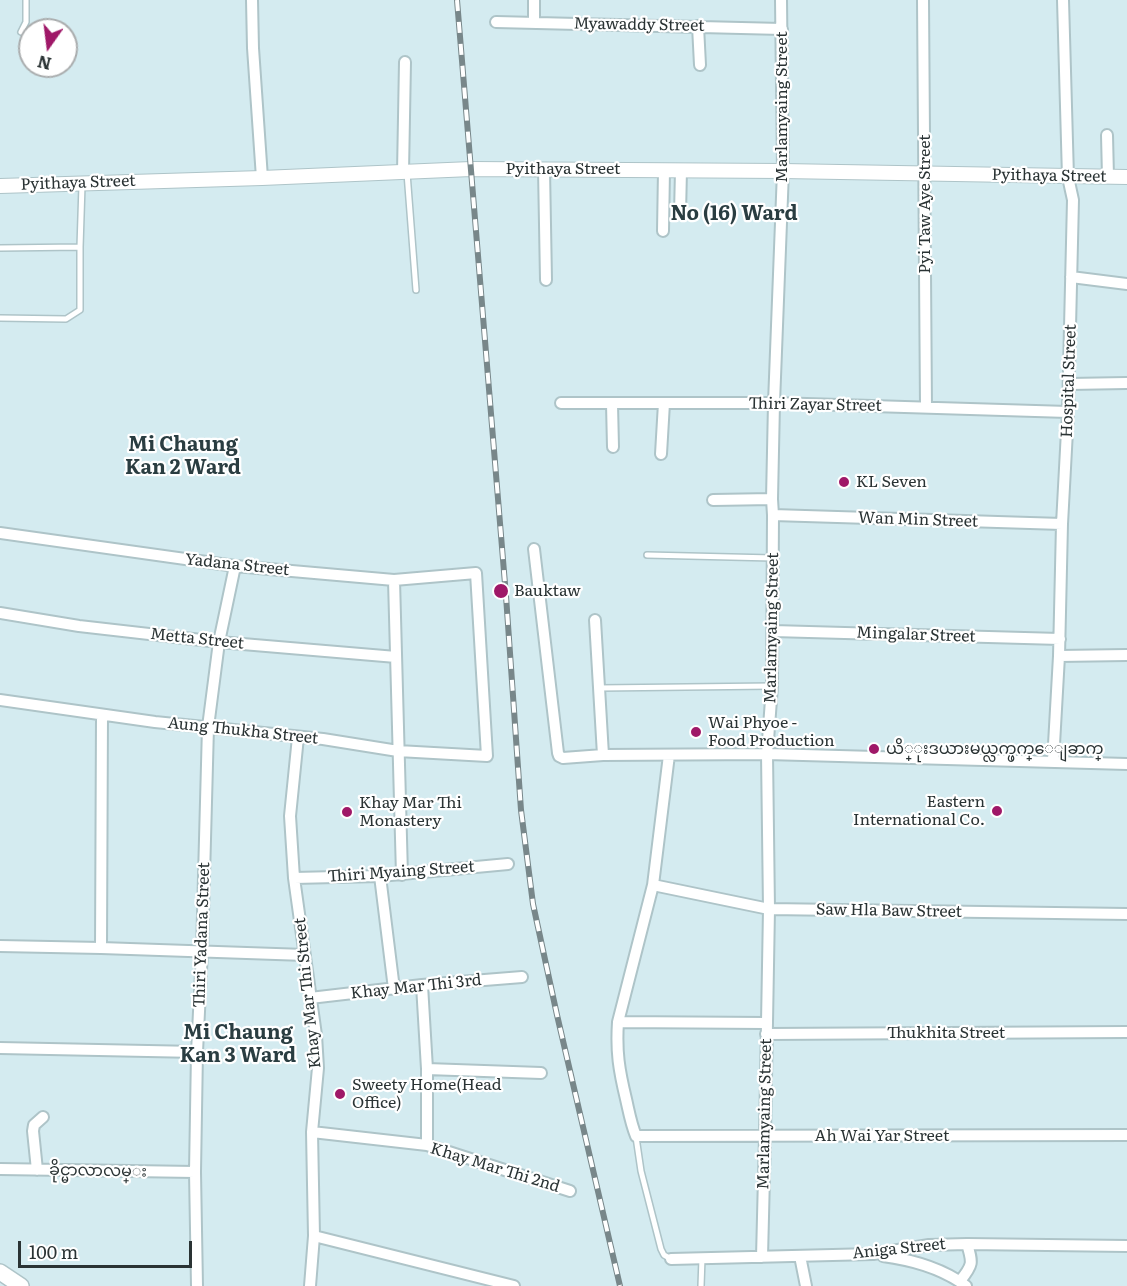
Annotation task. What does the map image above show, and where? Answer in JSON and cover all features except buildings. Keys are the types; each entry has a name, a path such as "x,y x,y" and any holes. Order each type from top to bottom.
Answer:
{"main road":[{"path":"0,1272 21,1286"}],"street":[{"path":"252,0 262,178"},
{"path":"534,0 534,23"},
{"name":"Marlamyaing Street","path":"762,1257 769,909 767,754 772,686 774,403 783,171 782,0"},
{"name":"Pyi Taw Aye Street","path":"923,0 927,408"},
{"name":"Hospital Street","path":"1053,762 1060,639 1073,200 1068,177 1063,0"},
{"name":"Myawaddy Street","path":"496,22 782,29"},
{"path":"698,26 700,65"},
{"path":"405,62 405,172"},
{"path":"1107,135 1108,177"},
{"name":"Pyithaya Street","path":"0,186 471,169 783,171 1127,177"},
{"path":"544,169 546,280"},
{"path":"663,231 664,170"},
{"path":"680,214 681,170"},
{"path":"1071,277 1127,284"},
{"path":"1069,384 1127,383"},
{"name":"Thiri Zayar Street","path":"561,403 774,403 1068,412"},
{"path":"661,454 664,403"},
{"path":"612,404 613,447"},
{"path":"713,500 772,499"},
{"name":"Wan Min Street","path":"773,515 1062,524"},
{"name":"Yadana Street","path":"0,533 235,566 394,580 476,573 487,756"},
{"path":"534,549 558,753 563,758 603,755 767,754 1127,764"},
{"name":"Thiri Yadana Street","path":"197,1286 195,1172 197,1052 208,727 219,642 235,566"},
{"path":"394,580 402,875"},
{"name":"Metta Street","path":"0,613 79,626 219,642 396,657"},
{"path":"595,620 603,755"},
{"name":"Mingalar Street","path":"773,631 1060,639"},
{"path":"1059,656 1127,655"},
{"name":"Aung Thukha Street","path":"0,700 163,723 322,739 398,751 487,756"},
{"path":"101,948 102,715"},
{"name":"Khay Mar Thi Street","path":"298,737 290,816 294,878 316,1035 318,1068 312,1132 314,1236 310,1286"},
{"path":"636,1136 620,1075 618,1022 653,885 669,755"},
{"name":"Thiri Myaing Street","path":"294,878 402,875 508,864"},
{"path":"380,876 394,989"},
{"name":"Saw Hla Baw Street","path":"653,885 769,909 1127,914"},
{"path":"0,946 305,955"},
{"name":"Khay Mar Thi 3rd","path":"310,998 422,985 522,977"},
{"path":"422,985 427,1069 427,1145"},
{"name":"Thukhita Street","path":"618,1022 766,1028 1127,1032"},
{"path":"0,1048 197,1052"},
{"path":"427,1069 541,1073"},
{"path":"37,1170 33,1131 34,1125 43,1117"},
{"name":"Khay Mar Thi 2nd","path":"312,1132 427,1145 570,1191"},
{"name":"Ah Wai Yar Street","path":"636,1136 1127,1136"},
{"name":"ခိုင္မာလာလမ္း","path":"0,1169 195,1172"},
{"path":"314,1236 514,1286"},
{"path":"873,1254 912,1260 940,1270 963,1284 971,1263 967,1244"},
{"name":"Aniga Street","path":"671,1259 873,1254 929,1245 1127,1246"},
{"path":"800,1256 806,1286"},
{"path":"0,1284 16,1286"}],"lane":[{"path":"26,0 26,18"},
{"path":"405,172 416,290"},
{"path":"0,318 66,319 80,310 82,183"},
{"path":"0,248 80,247"},
{"path":"647,555 773,558"},
{"path":"599,688 772,686"},
{"path":"636,1136 641,1172 661,1249 664,1255 671,1259"},
{"path":"701,1286 702,1258"}],"railway":[{"path":"457,0 506,596 521,810 533,904 620,1286"}],"place":[{"name":"KL Seven","path":"844,482"},
{"name":"Bauktaw","path":"501,591"},
{"name":"Wai Phyoe - Food Production","path":"696,732"},
{"name":"ယိ္ုးဒယားမယ္လက္ဖက္ေျခာက္","path":"874,749"},
{"name":"Eastern International Co.","path":"997,811"},
{"name":"Khay Mar Thi Monastery","path":"347,812"},
{"name":"Sweety Home(Head Office)","path":"340,1094"}],"district":[{"name":"No (16) Ward","path":"734,214"},
{"name":"Mi Chaung Kan 2 Ward","path":"183,456"},
{"name":"Mi Chaung Kan 3 Ward","path":"238,1044"}]}
